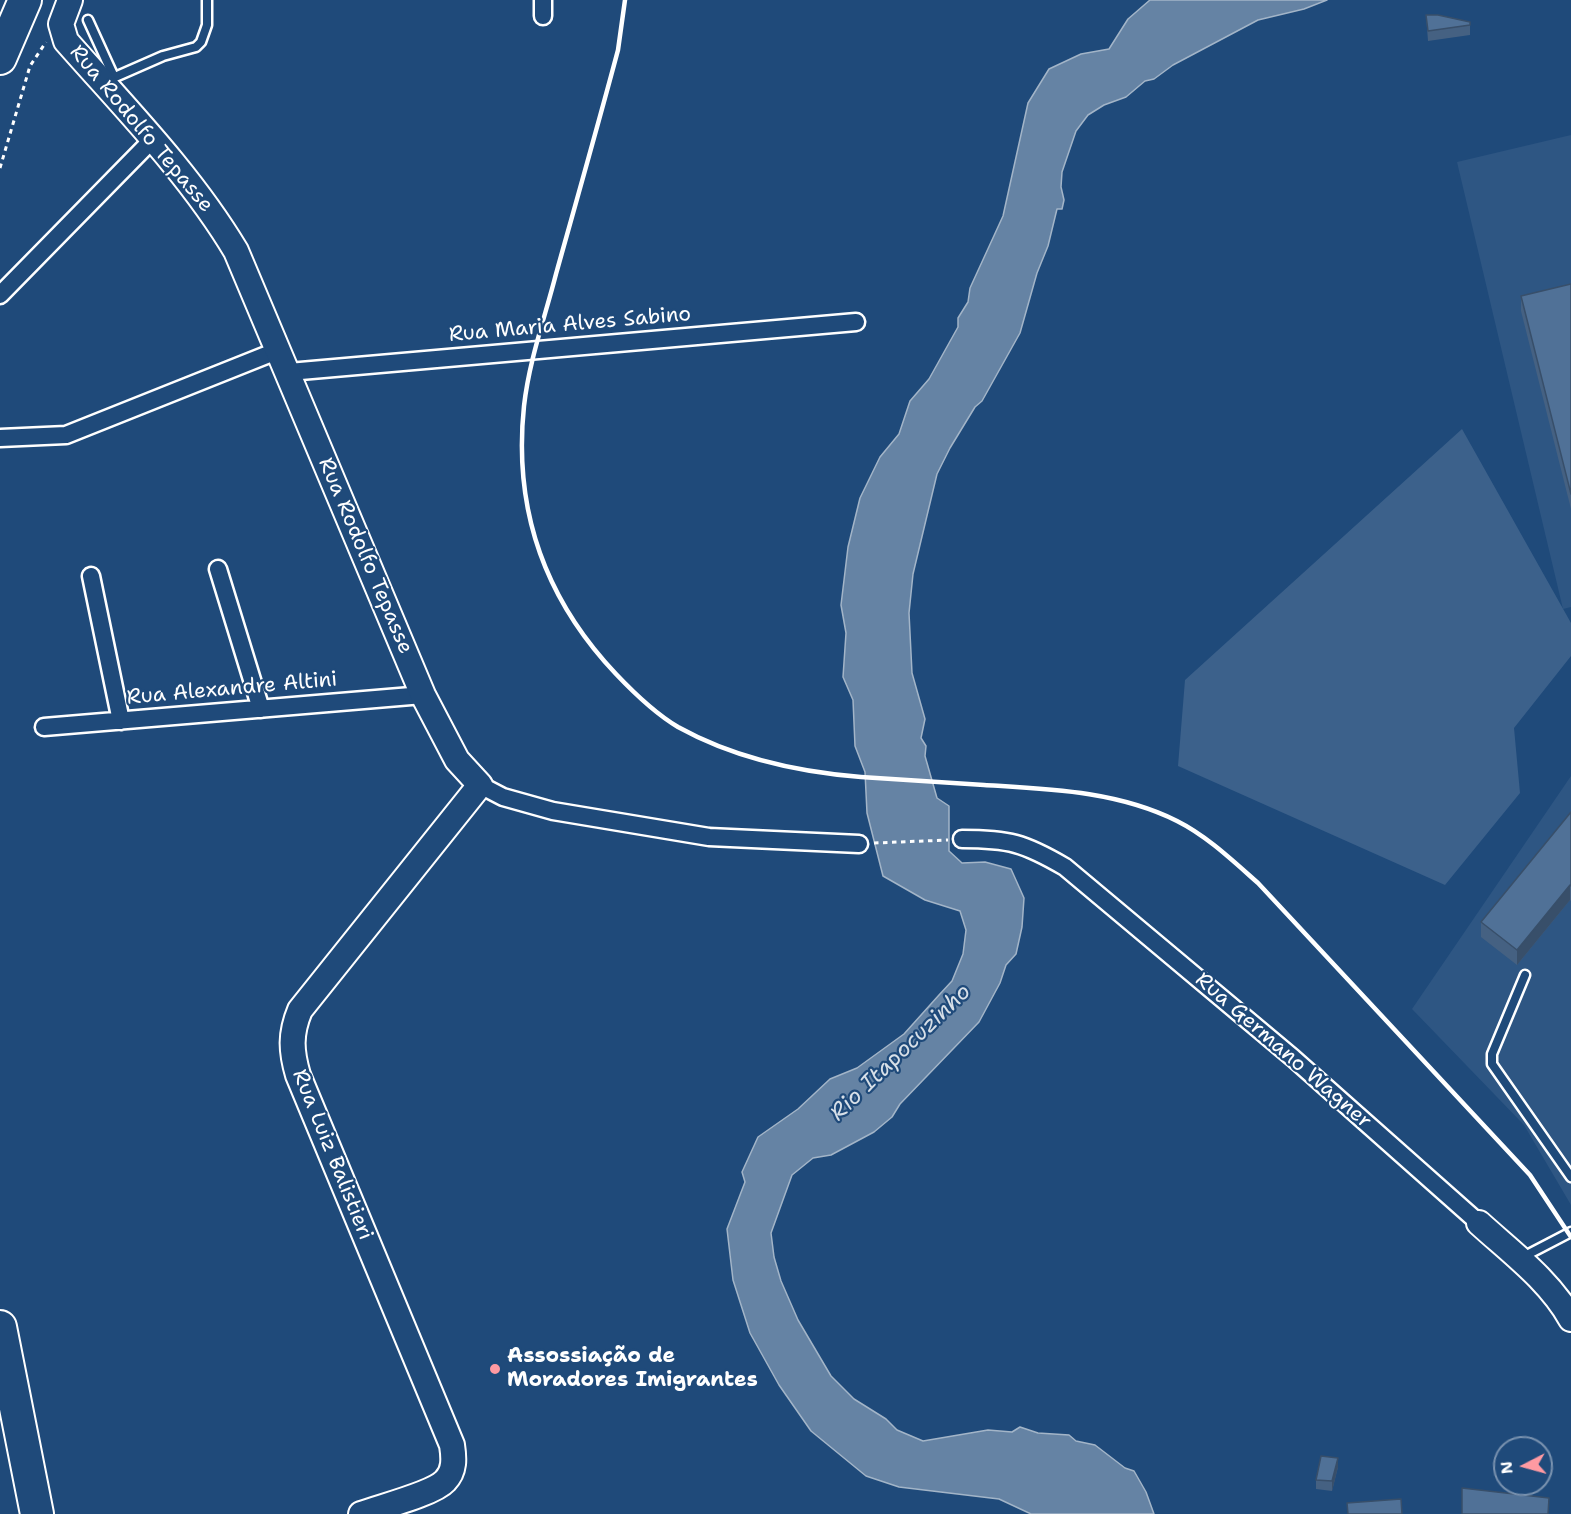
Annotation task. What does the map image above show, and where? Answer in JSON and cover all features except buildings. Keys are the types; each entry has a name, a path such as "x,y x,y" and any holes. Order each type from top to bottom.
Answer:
{"highway":[{"path":"0,10 5,0"},
{"path":"0,58 25,0"},
{"path":"0,1326 37,1514"},
{"path":"0,1437 15,1514"}],"street":[{"name":"Rua Rodolfo Tepasse","path":"70,0 61,24 66,41 108,80 225,231 236,251 423,695 457,760 480,785 503,797 553,811 709,837 859,844"},
{"path":"0,294 153,139"},
{"name":"Rua Maria Alves Sabino","path":"0,438 66,435 284,361 856,322"},
{"path":"218,569 261,709"},
{"path":"91,576 121,721"},
{"name":"Rua Alexandre Altini","path":"44,728 423,695"},
{"name":"Rua Luiz Balistieri","path":"361,1514 434,1489 445,1482 451,1472 454,1459 452,1445 298,1075 291,1052 293,1027 300,1010 480,785"},
{"name":"Rua Germano Wagner","path":"962,839 993,839 1030,847 1065,867 1293,1058 1479,1223 1561,1301 1571,1319"}],"lane":[{"path":"88,20 108,80 163,56 196,47 201,42 207,25 207,0"},
{"path":"1525,975 1492,1054 1492,1064 1571,1177"},
{"path":"1518,1259 1571,1232"}],"path":[{"path":"0,168 30,66 36,54 61,24"},
{"path":"859,844 962,839"}],"shaded area":[{"path":"1571,135 1571,607 1563,609 1457,162"},
{"path":"1462,429 1571,623 1571,656 1514,728 1520,793 1445,885 1178,766 1185,680"},
{"path":"1571,776 1571,1205 1524,1125 1412,1009"}],"water":[{"name":"Rio Itapocuzinho","path":"1150,0 1327,0 1304,9 1258,20 1173,65 1154,79 1145,81 1126,97 1104,105 1088,115 1076,131 1062,172 1061,187 1064,200 1062,209 1057,209 1048,246 1037,273 1020,333 982,401 975,407 950,448 937,474 913,574 909,613 912,673 925,719 921,738 926,746 925,756 937,798 949,806 949,851 962,863 985,862 1011,869 1024,898 1022,927 1016,954 1006,965 1000,983 979,1022 900,1104 892,1117 874,1132 831,1155 813,1158 792,1175 771,1233 774,1257 781,1281 798,1320 831,1376 854,1399 886,1419 897,1430 923,1441 988,1430 1012,1432 1020,1427 1038,1433 1069,1435 1076,1441 1095,1445 1125,1468 1134,1471 1146,1492 1154,1514 1031,1514 999,1499 899,1487 866,1476 811,1431 779,1385 750,1333 733,1280 727,1229 745,1182 742,1172 758,1137 798,1109 830,1079 857,1068 904,1034 952,981 963,954 966,930 960,911 925,900 883,876 867,813 865,772 855,746 853,700 843,677 846,633 841,605 848,547 860,498 880,457 899,434 910,401 929,379 958,327 958,318 968,302 970,288 1003,216 1028,103 1049,69 1081,54 1109,49 1128,19"}],"railway":[{"path":"625,0 618,50 533,356 524,406 522,444 524,481 539,551 570,615 591,645 623,681 662,716 699,738 744,755 790,767 837,775 1033,788 1107,797 1154,811 1188,827 1219,849 1258,883 1530,1175 1571,1237"}],"place":[{"name":"Assossiação de Moradores Imigrantes","path":"495,1369"}]}
